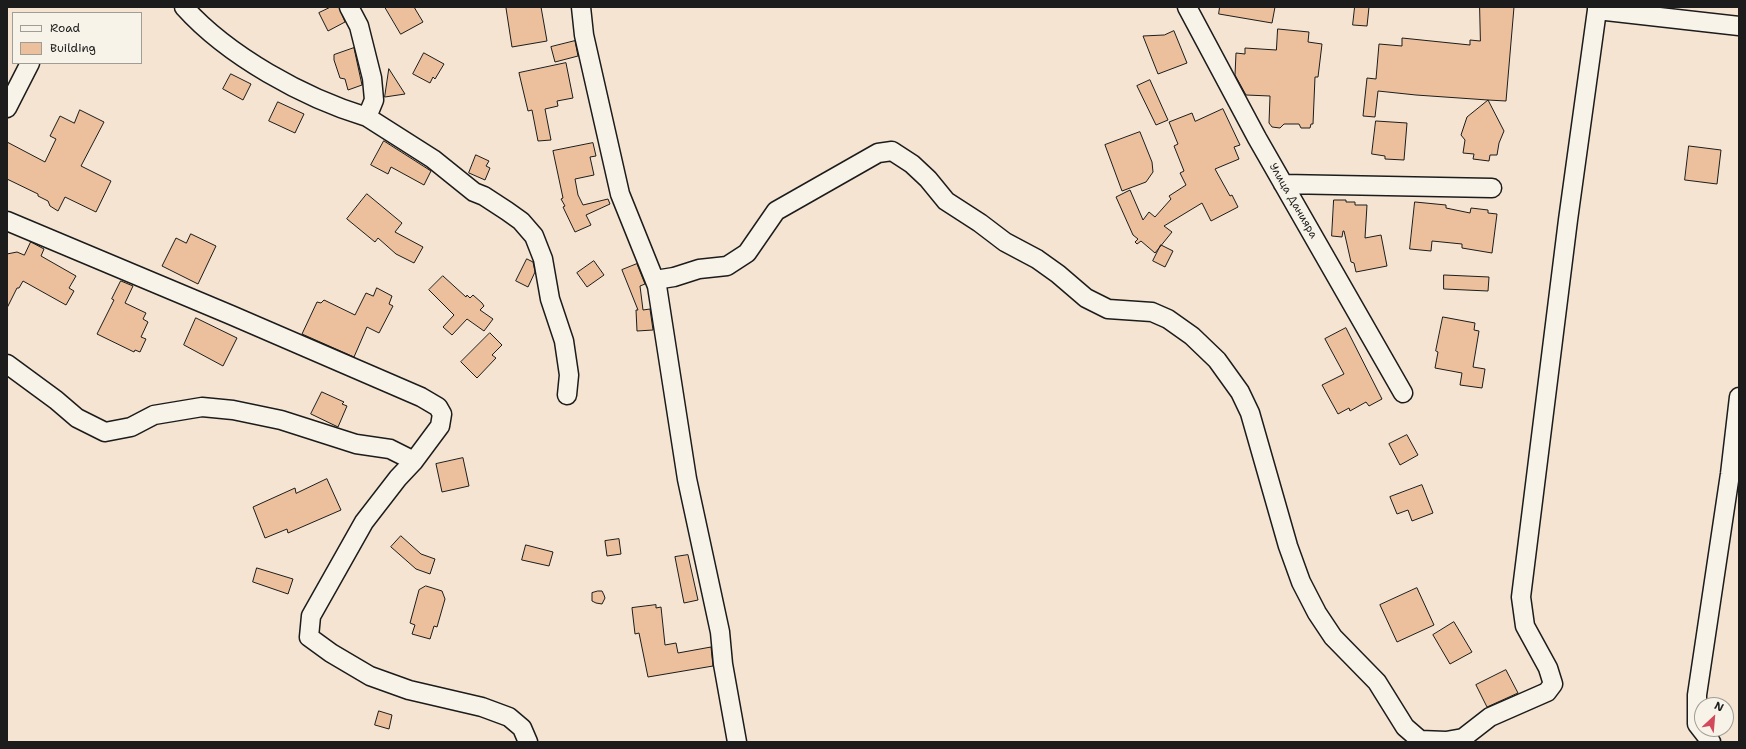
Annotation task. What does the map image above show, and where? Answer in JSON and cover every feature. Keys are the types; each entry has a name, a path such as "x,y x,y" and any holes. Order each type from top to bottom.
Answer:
{"street":[{"path":"184,7 216,37 243,58 282,80 340,109 367,117 433,159 474,192 484,196 521,222 534,236 543,259 550,299 564,341 569,375 567,396"},
{"path":"349,7 359,26 372,78 374,100 367,117"},
{"path":"581,7 584,35 620,194 657,286 687,479 720,632 723,664 737,742"},
{"name":"Улица Данияра","path":"1187,7 1283,184 1403,393"},
{"path":"655,280 674,277 699,269 727,266 747,253 776,211 878,153 892,151 912,164 928,179 946,201 980,223 1005,242 1037,259 1053,270 1075,287 1086,298 1108,309 1152,312 1168,319 1192,336 1217,360 1240,392 1250,413 1288,546 1302,582 1317,613 1333,637 1377,682 1405,727 1410,732 1420,740 1462,740 1490,718 1547,692 1553,684 1548,668 1525,626 1521,597 1568,220 1597,8 1739,26"},
{"path":"7,108 29,64"},
{"path":"1283,184 1492,188"},
{"path":"7,221 231,315 421,397 438,407 442,414 440,426 414,461 398,478 364,522 311,616 309,637 331,654 370,676 409,690 482,707 509,717 522,728 528,742"},
{"path":"7,364 56,400 77,418 105,432 131,427 154,415 202,407 233,410 282,420 356,444 390,450 414,461"},
{"path":"1711,742 1697,724 1697,695 1730,474 1739,397"}],"building":[{"path":"331,7 339,7 345,22 328,31 319,13"},
{"path":"385,7 414,7 423,22 401,34"},
{"path":"541,7 547,41 512,47 506,8"},
{"path":"1220,7 1275,7 1272,23 1219,14"},
{"path":"1355,7 1369,7 1367,26 1353,25"},
{"path":"1480,7 1514,7 1506,101 1378,91 1375,117 1363,116 1367,78 1376,79 1379,44 1402,46 1402,38 1470,45 1470,40 1480,41"},
{"path":"1278,29 1309,32 1308,42 1322,44 1318,77 1315,77 1313,124 1311,124 1310,128 1301,128 1299,124 1284,124 1280,128 1272,127 1269,123 1270,96 1246,95 1235,75 1236,53 1245,54 1245,48 1276,50"},
{"path":"1174,31 1187,63 1158,74 1143,36 1164,35"},
{"path":"575,41 578,56 555,62 551,47"},
{"path":"354,48 362,85 348,90 345,79 340,78 334,60 334,55"},
{"path":"424,53 444,64 435,79 433,77 430,83 413,74"},
{"path":"566,63 573,98 557,101 558,106 545,109 551,140 538,141 532,110 528,111 519,73"},
{"path":"389,69 405,94 385,97"},
{"path":"231,74 251,84 243,100 223,89"},
{"path":"1150,80 1168,120 1156,125 1137,86"},
{"path":"1488,100 1504,131 1499,143 1497,155 1490,155 1489,161 1473,159 1474,154 1463,153 1465,140 1461,135 1467,117"},
{"path":"278,102 304,114 295,133 269,121"},
{"path":"1223,109 1240,145 1234,147 1239,159 1215,169 1238,207 1211,221 1202,203 1164,226 1172,232 1155,253 1141,241 1137,244 1135,242 1138,239 1133,235 1116,197 1130,190 1143,220 1149,212 1155,217 1171,199 1169,196 1186,185 1180,173 1184,171 1174,146 1178,144 1169,122 1192,113 1195,121"},
{"path":"80,110 104,122 81,166 111,181 96,212 65,197 58,211 50,206 48,201 38,196 38,194 7,179 7,142 45,162 56,139 50,136 60,116 74,123"},
{"path":"1376,121 1407,123 1404,160 1385,159 1385,156 1372,154"},
{"path":"1140,132 1152,162 1153,172 1146,182 1122,191 1105,145"},
{"path":"384,141 431,171 424,185 391,167 388,174 371,165"},
{"path":"593,143 596,156 590,157 594,175 575,179 578,195 583,205 608,199 610,204 586,215 591,225 575,232 563,207 565,206 561,199 563,198 553,151"},
{"path":"1689,146 1721,150 1717,184 1685,180"},
{"path":"476,155 489,161 486,166 490,168 485,180 469,173"},
{"path":"367,194 402,223 395,232 423,247 414,263 396,254 378,238 375,242 347,219"},
{"path":"1334,200 1355,202 1355,205 1367,205 1365,238 1381,235 1387,266 1356,272 1354,263 1351,262 1344,231 1342,237 1332,236"},
{"path":"1415,202 1446,205 1446,208 1470,213 1471,208 1488,210 1488,213 1497,214 1492,253 1462,248 1462,244 1432,241 1431,251 1410,249"},
{"path":"191,234 216,246 198,284 162,266 176,238 186,243"},
{"path":"31,242 44,249 41,256 76,276 69,288 74,291 66,305 23,281 19,288 17,288 7,308 7,254 17,252 24,255"},
{"path":"1161,245 1173,251 1165,267 1153,261"},
{"path":"527,259 533,262 535,272 528,287 516,281"},
{"path":"594,261 604,275 587,287 577,273"},
{"path":"637,264 645,284 640,286 643,310 650,309 653,330 637,331 636,310 638,310 622,270"},
{"path":"1444,275 1489,277 1488,291 1444,289"},
{"path":"443,276 466,297 467,295 470,298 473,295 482,303 484,306 480,310 493,319 484,331 467,319 452,335 443,327 454,315 429,290"},
{"path":"121,281 133,286 125,303 146,313 143,319 148,322 141,337 146,339 140,352 135,350 134,352 97,334 114,300 112,299"},
{"path":"377,288 392,296 389,304 393,306 379,333 367,327 354,357 302,334 317,302 321,303 324,300 355,315 366,293 373,296"},
{"path":"1443,317 1475,323 1474,330 1479,331 1473,367 1485,369 1482,388 1460,385 1462,373 1435,368 1438,352 1436,351"},
{"path":"196,318 237,338 223,366 184,345"},
{"path":"1346,328 1382,399 1369,406 1366,402 1350,411 1349,408 1338,414 1322,385 1344,374 1325,339"},
{"path":"490,333 502,345 492,355 496,358 477,378 461,362"},
{"path":"322,392 344,402 342,404 347,406 338,427 311,414"},
{"path":"1407,435 1418,455 1400,465 1389,444"},
{"path":"463,458 469,486 442,492 436,464"},
{"path":"327,479 341,510 288,533 287,529 265,538 253,507 295,488 296,493"},
{"path":"1422,485 1433,513 1412,521 1408,510 1397,514 1390,497"},
{"path":"401,536 421,554 435,559 430,574 416,569 391,547"},
{"path":"619,539 621,554 607,556 605,541"},
{"path":"526,545 553,552 549,566 522,560"},
{"path":"688,555 698,600 684,603 675,557"},
{"path":"257,568 293,579 288,594 253,582"},
{"path":"426,586 442,591 445,599 437,627 434,626 430,639 412,634 415,625 410,623 419,590"},
{"path":"1417,588 1434,625 1397,642 1380,605"},
{"path":"602,591 605,598 602,604 592,601 592,593"},
{"path":"656,605 656,608 661,607 665,645 676,643 678,653 711,647 713,666 648,677 639,633 635,634 632,608"},
{"path":"1454,622 1472,652 1450,664 1433,635"},
{"path":"1506,670 1518,693 1487,707 1476,685"},
{"path":"379,711 392,715 389,729 375,725"}]}
